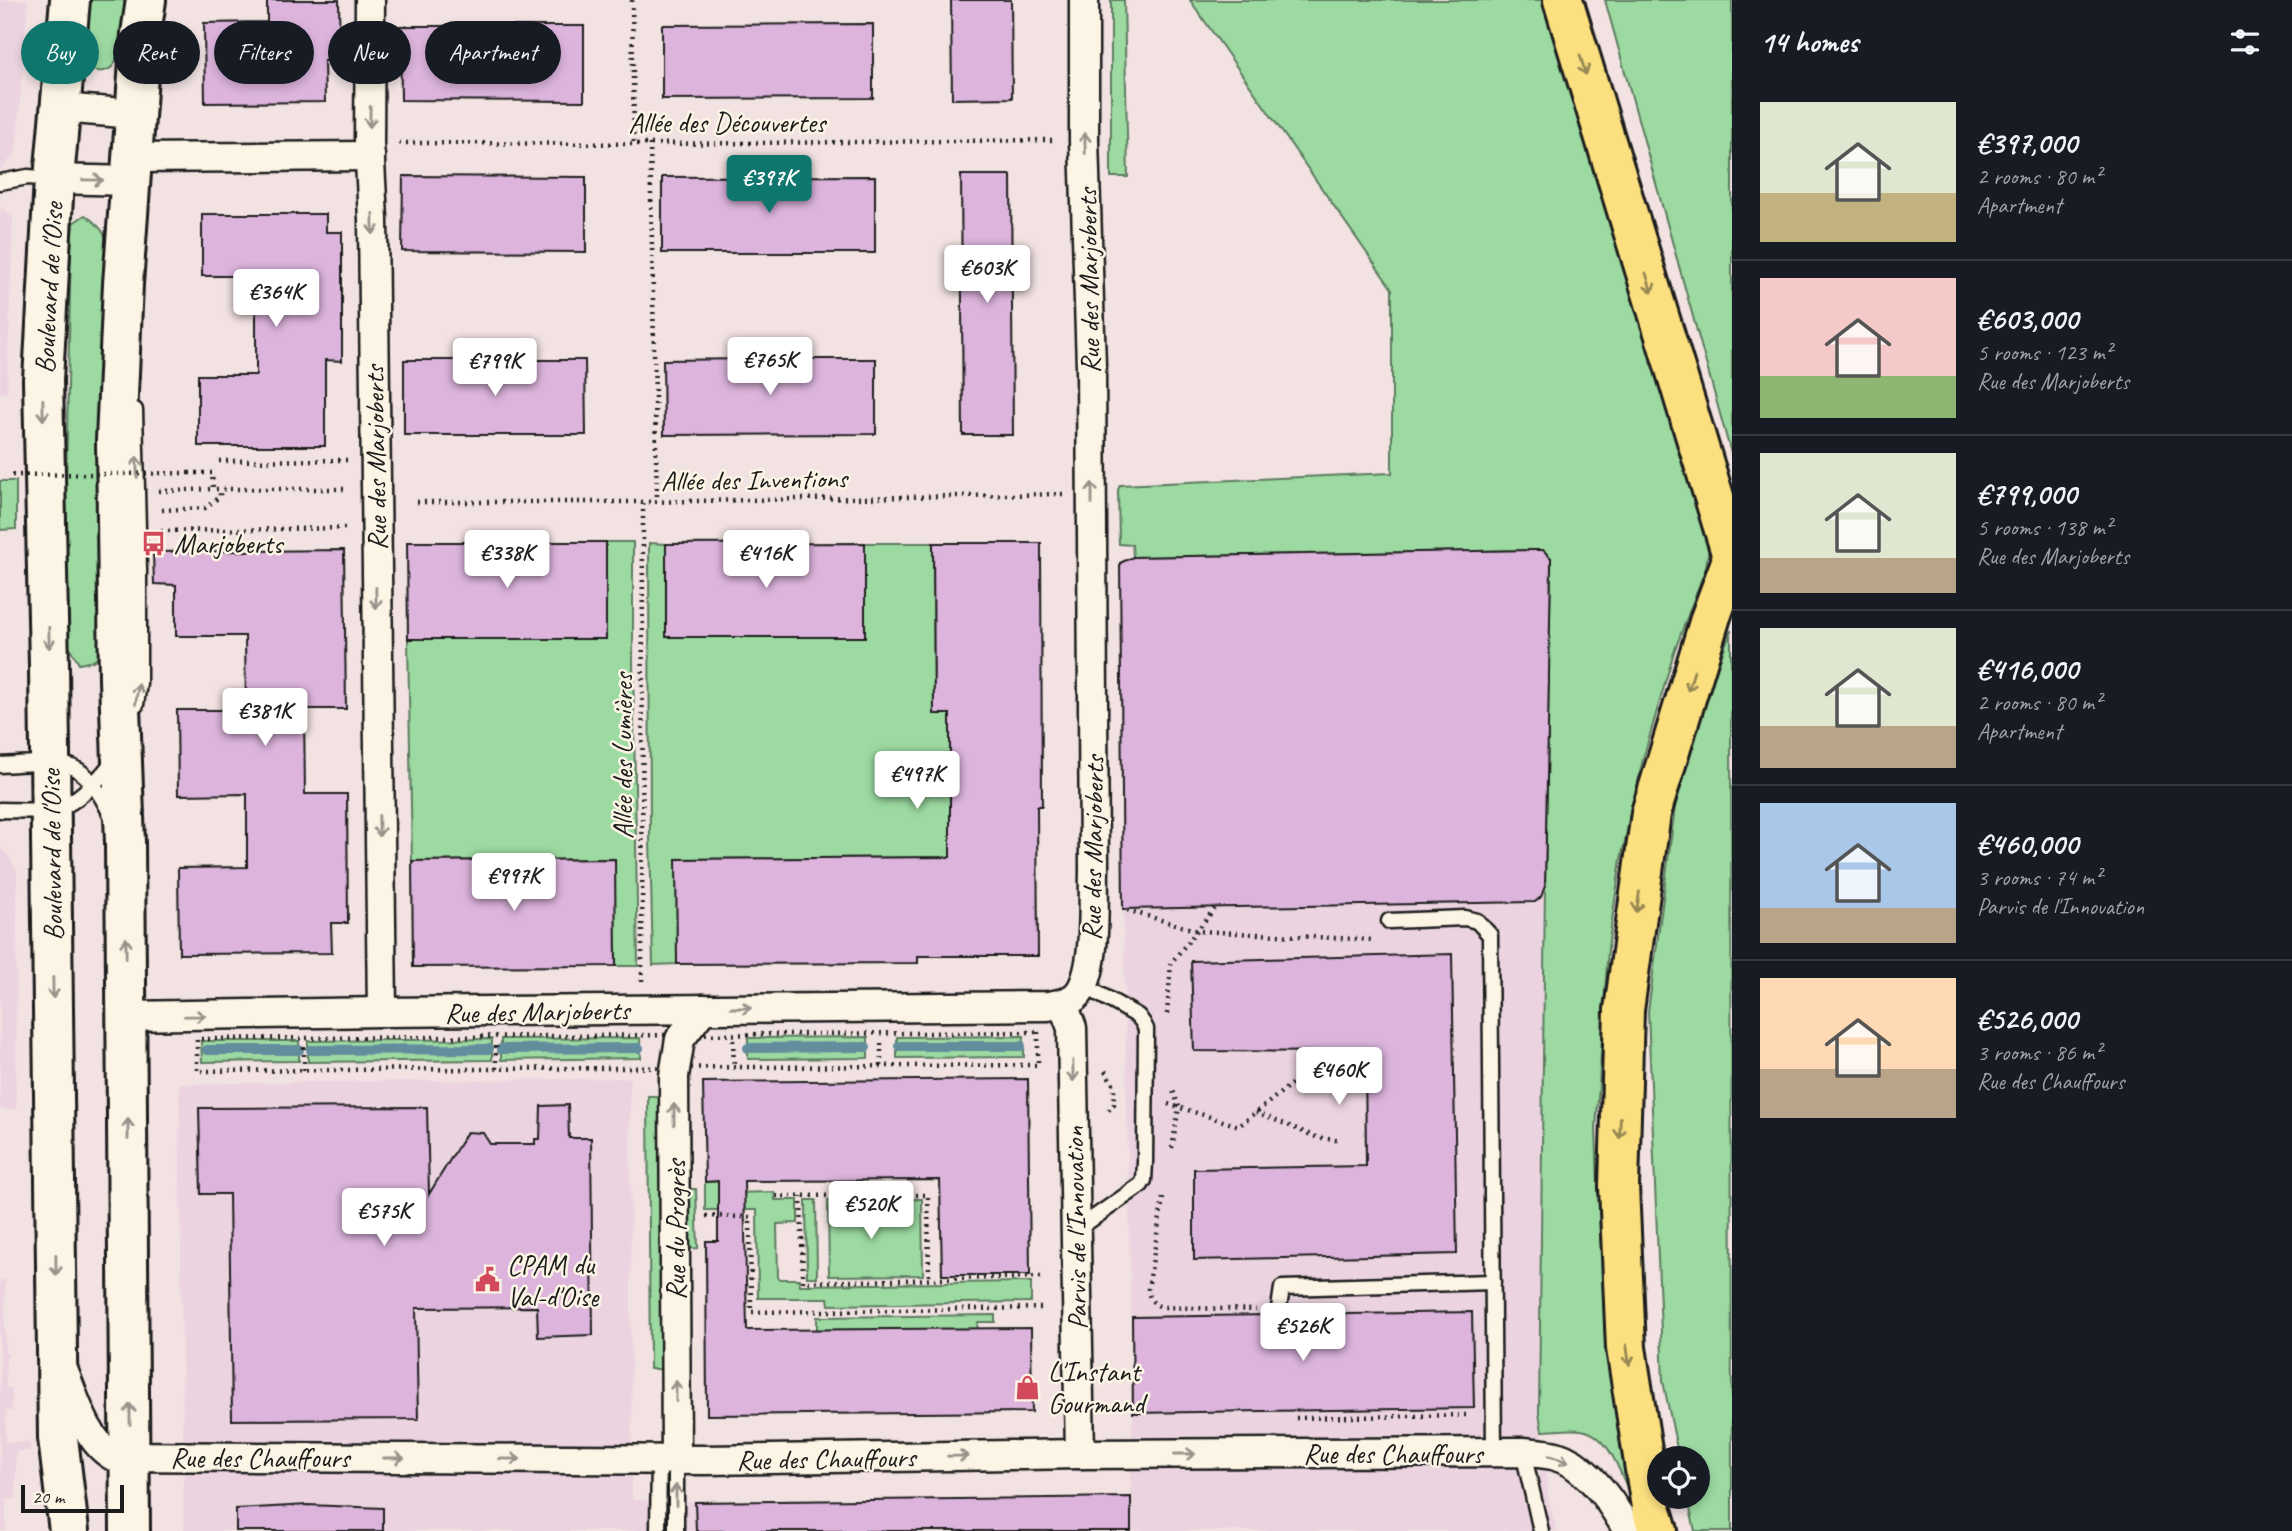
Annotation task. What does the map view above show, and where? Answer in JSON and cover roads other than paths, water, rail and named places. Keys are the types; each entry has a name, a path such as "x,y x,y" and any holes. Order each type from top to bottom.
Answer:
{"highway":[{"path":"1563,0 1732,557 1711,616 1651,813 1624,1010 1619,1186 1626,1348 1651,1507 1658,1531"}],"main road":[{"name":"Boulevard de l'Oise","path":"69,1531 58,1438 43,380 54,179 70,0"},
{"path":"130,1531 125,843 112,763 116,440 123,284 141,34 146,0"}],"street":[{"name":"Rue des Marjoberts","path":"370,0 382,1012"},
{"name":"Rue des Marjoberts","path":"1083,985 1091,951 1094,869 1092,493 1084,140 1084,0"},
{"path":"60,108 136,114"},
{"path":"132,169 370,150"},
{"name":"Boulevard de l'Oise","path":"54,179 132,169"},
{"path":"1063,1004 1076,995 1083,985"},
{"name":"Rue des Marjoberts","path":"127,1016 1063,1004"},
{"name":"Parvis de l'Innovation","path":"1063,1004 1072,1028 1080,1454"},
{"name":"Rue du Progrès","path":"667,1459 675,1068 682,1035 703,1009"},
{"name":"Rue des Chauffours","path":"58,1350 61,1367 95,1441 113,1456 667,1459 1523,1452 1557,1456 1586,1474 1615,1507 1628,1531"}],"lane":[{"path":"0,183 28,177 54,179"},
{"path":"123,284 134,338 134,365"},
{"path":"0,810 51,810 67,805 112,763 136,704 139,683 135,393"},
{"path":"0,765 65,763 73,766 112,763"},
{"path":"1389,921 1465,918 1477,921 1490,935 1494,1452"},
{"path":"1075,1231 1138,1188 1144,1180 1146,1029 1138,1016 1083,985"},
{"path":"1278,1315 1282,1289 1493,1282"},
{"path":"1523,1452 1541,1531"},
{"path":"658,1531 667,1459"},
{"path":"667,1459 676,1531"}],"waterway":[{"path":"899,1046 1021,1046"},
{"path":"748,1048 866,1047"},
{"path":"501,1049 639,1048"},
{"path":"311,1050 489,1049"},
{"path":"207,1050 299,1050"}],"place":[{"name":"Marjoberts","path":"154,543"},
{"name":"CPAM du Val-d'Oise","path":"487,1280"},
{"name":"L'Instant Gourmand","path":"1028,1387"}]}
